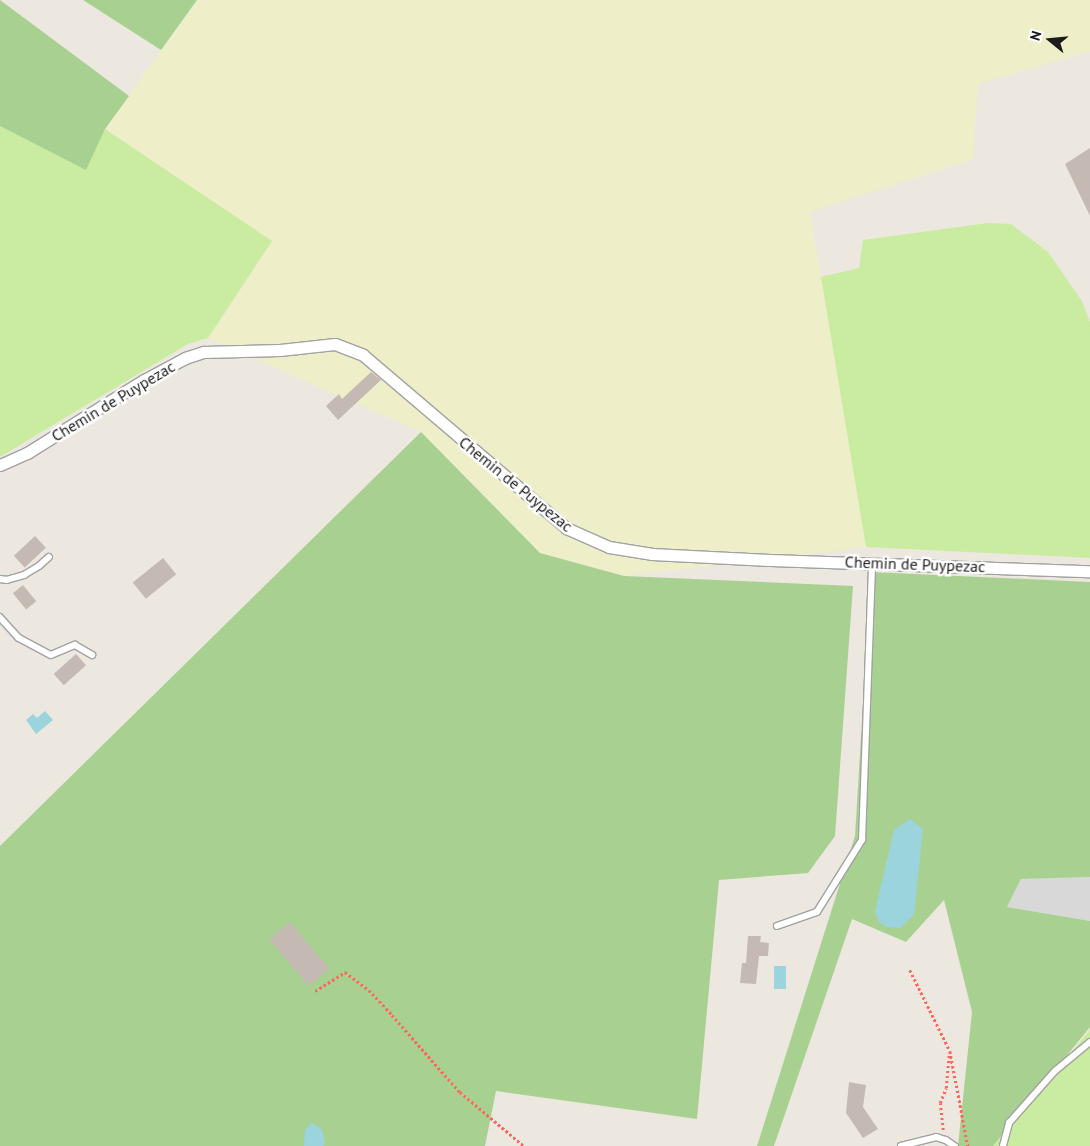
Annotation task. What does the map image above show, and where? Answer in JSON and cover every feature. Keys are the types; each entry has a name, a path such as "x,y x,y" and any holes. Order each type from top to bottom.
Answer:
{"street":[{"name":"Chemin de Puypezac","path":"0,465 27,453 144,380 185,358 204,352 280,350 335,344 363,355 566,528 609,547 652,554 1090,571"}],"lane":[{"path":"0,579 7,580 24,574 38,566 48,557"},
{"path":"777,926 817,912 862,840 872,562"},
{"path":"0,617 19,638 51,655 75,645 92,656"},
{"path":"1003,1146 1009,1123 1056,1071 1090,1042"},
{"path":"901,1146 936,1137 946,1140 954,1146"}],"path":[{"path":"910,970 950,1050 968,1146"},
{"path":"315,992 345,972 369,990 460,1092 524,1146"},
{"path":"946,1140 940,1120 940,1103 946,1088 950,1050"}],"shaded area":[{"path":"1090,877 1090,921 1007,907 1021,879"}],"green space":[{"path":"0,0 129,96 105,129 86,170 0,126"},
{"path":"83,0 197,0 161,50"},
{"path":"197,0 1090,0 1090,51 978,84 973,159 810,212 866,547 624,576 540,553 421,432 208,338 272,241 105,129"},
{"path":"0,126 86,169 105,129 272,241 208,338 188,344 0,457"},
{"path":"988,223 1011,224 1048,252 1082,301 1090,322 1090,558 866,547 821,277 859,268 863,240"},
{"path":"421,432 540,553 624,576 853,586 835,836 808,873 719,880 697,1119 496,1091 485,1146 0,1146 0,846"},
{"path":"871,572 1090,582 1090,877 1021,879 1007,907 1090,921 1090,1027 993,1146 958,1146 972,1012 944,900 906,942 852,919 774,1146 757,1146 855,836"},
{"path":"1090,1027 1090,1146 993,1146 1089,1031"}],"water":[{"path":"45,711 53,720 36,734 26,720 33,714 37,718"},
{"path":"910,819 923,829 914,914 901,928 887,927 879,922 875,911 894,830"},
{"path":"774,966 786,966 786,989 774,989"},
{"path":"312,1123 322,1129 325,1143 323,1146 304,1146 305,1130"}],"building":[{"path":"1090,148 1090,216 1065,164"},
{"path":"371,372 381,380 338,420 326,406 339,394 342,399"},
{"path":"35,536 46,548 25,567 14,556"},
{"path":"163,558 176,574 146,599 133,583"},
{"path":"23,585 36,601 26,610 13,593"},
{"path":"76,654 86,665 64,685 54,674"},
{"path":"290,922 329,969 309,986 269,939"},
{"path":"748,936 761,936 760,942 769,943 768,956 759,956 756,984 740,983 742,963 746,963"},
{"path":"849,1082 866,1085 863,1107 878,1129 863,1138 846,1113"}]}
